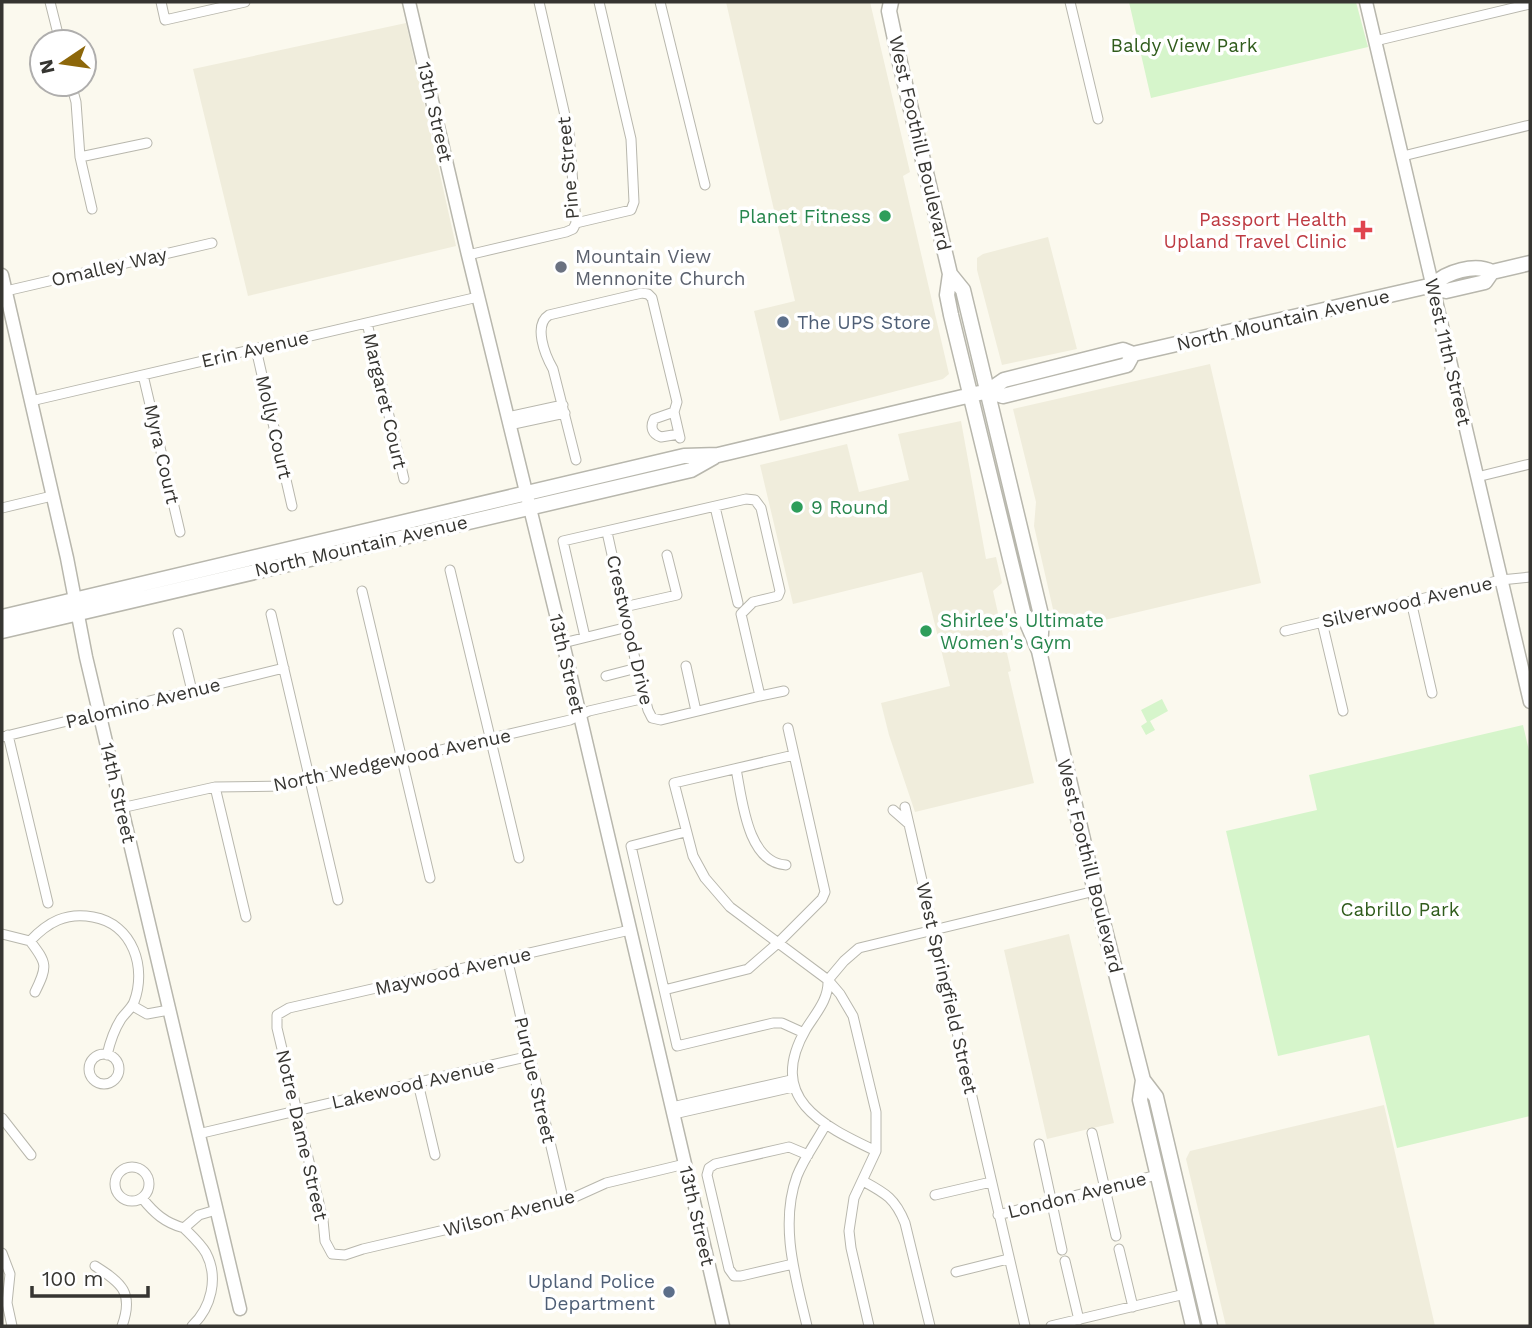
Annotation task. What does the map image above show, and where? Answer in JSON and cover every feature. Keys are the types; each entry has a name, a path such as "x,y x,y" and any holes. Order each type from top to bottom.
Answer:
{"main road":[{"name":"West Foothill Boulevard","path":"888,5 950,274 947,295 1024,616 1039,652 1143,1080 1142,1106 1193,1326"},
{"name":"North Mountain Avenue","path":"2,631 76,607 528,500 684,456 718,455 988,391 1004,380 1123,350 1133,354 1433,285 1443,276 1482,267 1492,272 1530,263"},
{"name":"West Foothill Boulevard","path":"950,274 963,290 1042,619 1039,652"},
{"name":"North Mountain Avenue","path":"2,617 76,607"},
{"name":"West Foothill Boulevard","path":"1143,1080 1156,1097 1210,1326"},
{"path":"1142,1106 1149,1115 1160,1149 1168,1151"},
{"path":"1172,1238 1182,1252 1193,1290 1202,1293"},
{"path":"1185,1294 1194,1298 1201,1326"}],"street":[{"path":"50,2 57,28"},
{"path":"161,2 165,20 245,2"},
{"name":"13th Street","path":"409,2 723,1326"},
{"name":"Pine Street","path":"468,255 566,232 573,229 576,223 569,134 539,2"},
{"path":"576,223 631,210 634,202 631,139 598,2"},
{"path":"660,2 705,186"},
{"path":"1070,2 1098,119"},
{"name":"West 11th Street","path":"1366,2 1530,702"},
{"path":"1375,41 1530,4"},
{"path":"75,98 80,157 92,208"},
{"path":"1403,156 1530,125"},
{"path":"80,157 147,143"},
{"name":"Omalley Way","path":"6,291 212,243"},
{"name":"14th Street","path":"2,275 99,714 240,1309"},
{"path":"576,460 540,327 543,319 549,315 642,293 648,294 652,298 677,402 674,412 679,436 661,437 651,424 654,419 674,412"},
{"name":"Erin Avenue","path":"31,401 478,297"},
{"name":"Margaret Court","path":"367,323 404,480"},
{"name":"Molly Court","path":"256,349 292,506"},
{"name":"Myra Court","path":"143,375 180,532"},
{"path":"508,421 564,409"},
{"path":"1477,477 1530,464"},
{"path":"2,508 52,496"},
{"path":"585,637 563,541 746,499 755,500 761,508 780,591 778,596 753,602 741,614 760,696"},
{"path":"715,507 738,603"},
{"name":"Crestwood Drive","path":"607,532 637,668 652,718 662,720 696,711"},
{"path":"624,607 677,595 667,555"},
{"path":"450,570 519,858"},
{"name":"Silverwood Avenue","path":"1285,631 1502,580 1530,577"},
{"path":"362,590 430,878"},
{"path":"1411,601 1432,693"},
{"path":"271,614 338,900"},
{"path":"1322,622 1343,711"},
{"path":"563,643 628,627"},
{"path":"178,634 192,691"},
{"path":"686,666 696,711 784,691"},
{"name":"Palomino Avenue","path":"5,736 284,668"},
{"path":"606,676 637,668"},
{"name":"North Wedgewood Avenue","path":"121,808 215,788 286,786 310,781 570,720 589,711 645,698"},
{"path":"664,990 748,969 822,899 825,892 788,728"},
{"path":"5,736 48,903"},
{"path":"794,755 674,783 693,856 718,895 736,912 828,980 853,1016 876,1112 876,1151 854,1198 849,1231 869,1326"},
{"path":"736,769 753,840 769,860 786,865"},
{"path":"215,788 246,917"},
{"name":"West Springfield Street","path":"905,807 1025,1326"},
{"path":"893,810 910,825"},
{"path":"685,832 631,846 677,1046 774,1023 782,1023 804,1033"},
{"path":"876,1151 813,1115 792,1083 791,1070 804,1033 826,997 828,980 844,961 859,948 1095,891"},
{"path":"30,941 51,922 77,915 97,917 114,925 134,948 140,968 139,985 133,1006 122,1017 113,1033 107,1055"},
{"name":"Maywood Avenue","path":"277,1015 289,1008 630,930"},
{"path":"2,934 30,941 45,964 35,992"},
{"name":"Purdue Street","path":"507,958 564,1202"},
{"path":"133,1006 147,1014 169,1010"},
{"name":"Notre Dame Street","path":"277,1015 277,1028 323,1220 325,1241 332,1254"},
{"name":"Lakewood Avenue","path":"198,1134 530,1056"},
{"path":"418,1083 435,1155"},
{"path":"673,1110 792,1083"},
{"path":"2,1118 31,1155"},
{"path":"807,1326 793,1264 789,1229 791,1203 797,1176 826,1124"},
{"path":"1092,1133 1116,1236"},
{"path":"1039,1144 1062,1250"},
{"path":"793,1264 734,1276 729,1269 707,1175 709,1168 715,1164 789,1147 808,1155"},
{"name":"Wilson Avenue","path":"332,1254 345,1255 564,1202 606,1183 685,1164"},
{"name":"London Avenue","path":"998,1215 1157,1175"},
{"path":"863,1181 888,1195 898,1207 905,1223 930,1326"},
{"path":"935,1195 991,1182"},
{"path":"142,1198 159,1217 184,1227 206,1252 213,1279 208,1304 192,1326"},
{"path":"184,1227 199,1215 216,1210"},
{"path":"1119,1250 1133,1307"},
{"path":"2,1253 10,1274 7,1303 12,1326"},
{"path":"956,1272 1008,1259"},
{"path":"1065,1261 1079,1320"},
{"path":"95,1266 117,1280 125,1291 126,1312 122,1326"},
{"path":"1051,1326 1185,1294"}],"shaded area":[{"path":"726,2 870,2 910,172 903,176 949,374 943,379 780,421 754,311 795,301"},
{"path":"406,23 456,246 248,296 193,69"},
{"path":"1048,237 1077,349 1002,365 977,270 977,258 983,254"},
{"path":"1210,364 1261,583 1058,631 1034,526 1036,502 1013,409"},
{"path":"961,421 986,559 996,557 1002,583 993,591 1011,671 1008,672 1034,783 915,812 881,703 950,686 922,572 793,604 760,465 847,444 859,492 909,480 898,434"},
{"path":"1069,934 1114,1123 1047,1139 1004,950"},
{"path":"1384,1105 1435,1326 1226,1326 1186,1159 1190,1151"}],"green space":[{"name":"Baldy View Park","path":"1129,2 1356,2 1368,47 1151,98"},
{"path":"1162,699 1168,711 1150,721 1155,730 1146,735 1141,726 1147,722 1141,710"},
{"name":"Cabrillo Park","path":"1523,725 1530,755 1530,1116 1397,1148 1369,1035 1278,1056 1226,831 1317,810 1309,775"}],"place":[{"name":"Planet Fitness","path":"885,216"},
{"name":"Passport Health Upland Travel Clinic","path":"1363,230"},
{"name":"Mountain View Mennonite Church","path":"561,267"},
{"name":"The UPS Store","path":"783,322"},
{"name":"9 Round","path":"797,507"},
{"name":"Shirlee's Ultimate Women's Gym","path":"926,631"},
{"name":"Upland Police Department","path":"669,1292"}]}
